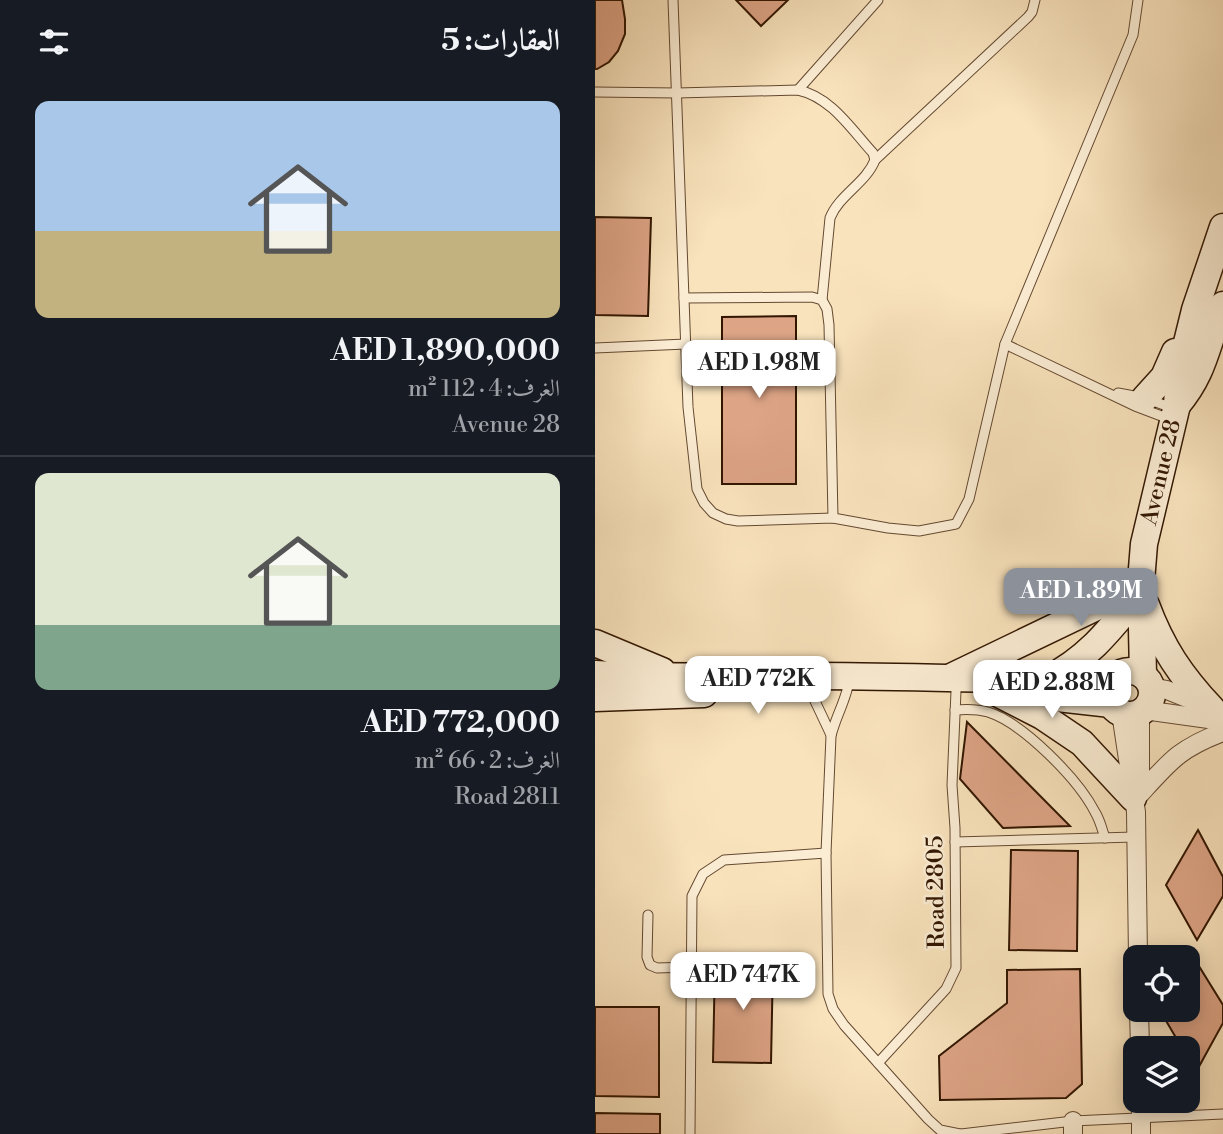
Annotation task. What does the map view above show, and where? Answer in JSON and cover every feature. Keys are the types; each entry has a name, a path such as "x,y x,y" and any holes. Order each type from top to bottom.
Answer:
{"street":[{"name":"Avenue 28","path":"1131,694 1139,590 1147,532 1176,412 1179,375 1195,310 1223,227"},
{"name":"Avenue 28","path":"1176,412 1198,376 1223,305"},
{"path":"1145,398 1164,377 1195,310"},
{"path":"1043,680 1079,660 1099,643 1139,590"},
{"path":"953,693 1139,590"},
{"path":"1139,590 1157,635 1185,681 1220,719"},
{"path":"595,643 680,678"},
{"path":"595,674 849,682 953,693 1070,698 1167,690 1220,719"},
{"path":"953,693 1043,680 1131,694 1220,719"},
{"path":"595,719 606,698 811,682"},
{"path":"997,693 1042,716 1081,743 1136,801"},
{"path":"1131,694 1136,801 1138,945"},
{"path":"1136,801 1178,755 1220,719"}],"lane":[{"path":"673,0 688,407 697,489 703,503 713,513 738,521 833,518 919,531 956,524 969,499 1005,344 1133,35 1138,0"},
{"path":"798,90 878,0"},
{"path":"833,518 829,325 827,309 822,300 830,218 835,207 872,169 875,160 1028,18 1035,0"},
{"path":"595,92 798,90 813,93 825,101 873,153 875,160"},
{"path":"684,298 812,297 822,300"},
{"path":"595,348 686,344"},
{"path":"1005,344 1106,391 1176,412"},
{"path":"1106,391 1145,398 1176,412"},
{"path":"811,682 831,736"},
{"path":"849,682 831,736 826,853 828,994 843,1025 940,1132 961,1134 1073,1128 1141,1117 1223,1114"},
{"path":"953,693 1020,730 1049,755 1086,796 1097,814 1105,838"},
{"name":"Road 2805","path":"878,1063 952,979 956,968 953,693"},
{"path":"955,842 1135,836"},
{"path":"690,1134 692,896 703,874 724,860 826,853"},
{"path":"648,915 647,957 650,965 657,968 691,967"}],"building":[{"path":"595,0 622,0 625,19 625,34 618,51 609,62 597,69 595,69"},
{"path":"736,0 788,0 761,26"},
{"path":"595,217 651,218 648,316 595,315"},
{"path":"796,316 796,484 722,484 722,317"},
{"path":"967,722 1070,826 1003,828 960,779"},
{"path":"1198,830 1223,877 1223,896 1197,940 1166,885"},
{"path":"1011,850 1078,851 1077,951 1009,950"},
{"path":"715,962 773,963 771,1063 713,1062"},
{"path":"1200,968 1223,1005 1223,1023 1200,1065 1200,1036 1175,1036 1167,1022 1200,1022"},
{"path":"1080,969 1082,1084 1066,1098 940,1100 939,1056 1007,1003 1007,970"},
{"path":"595,1007 659,1007 659,1097 595,1096"},
{"path":"595,1113 660,1114 660,1134 595,1134"}]}
